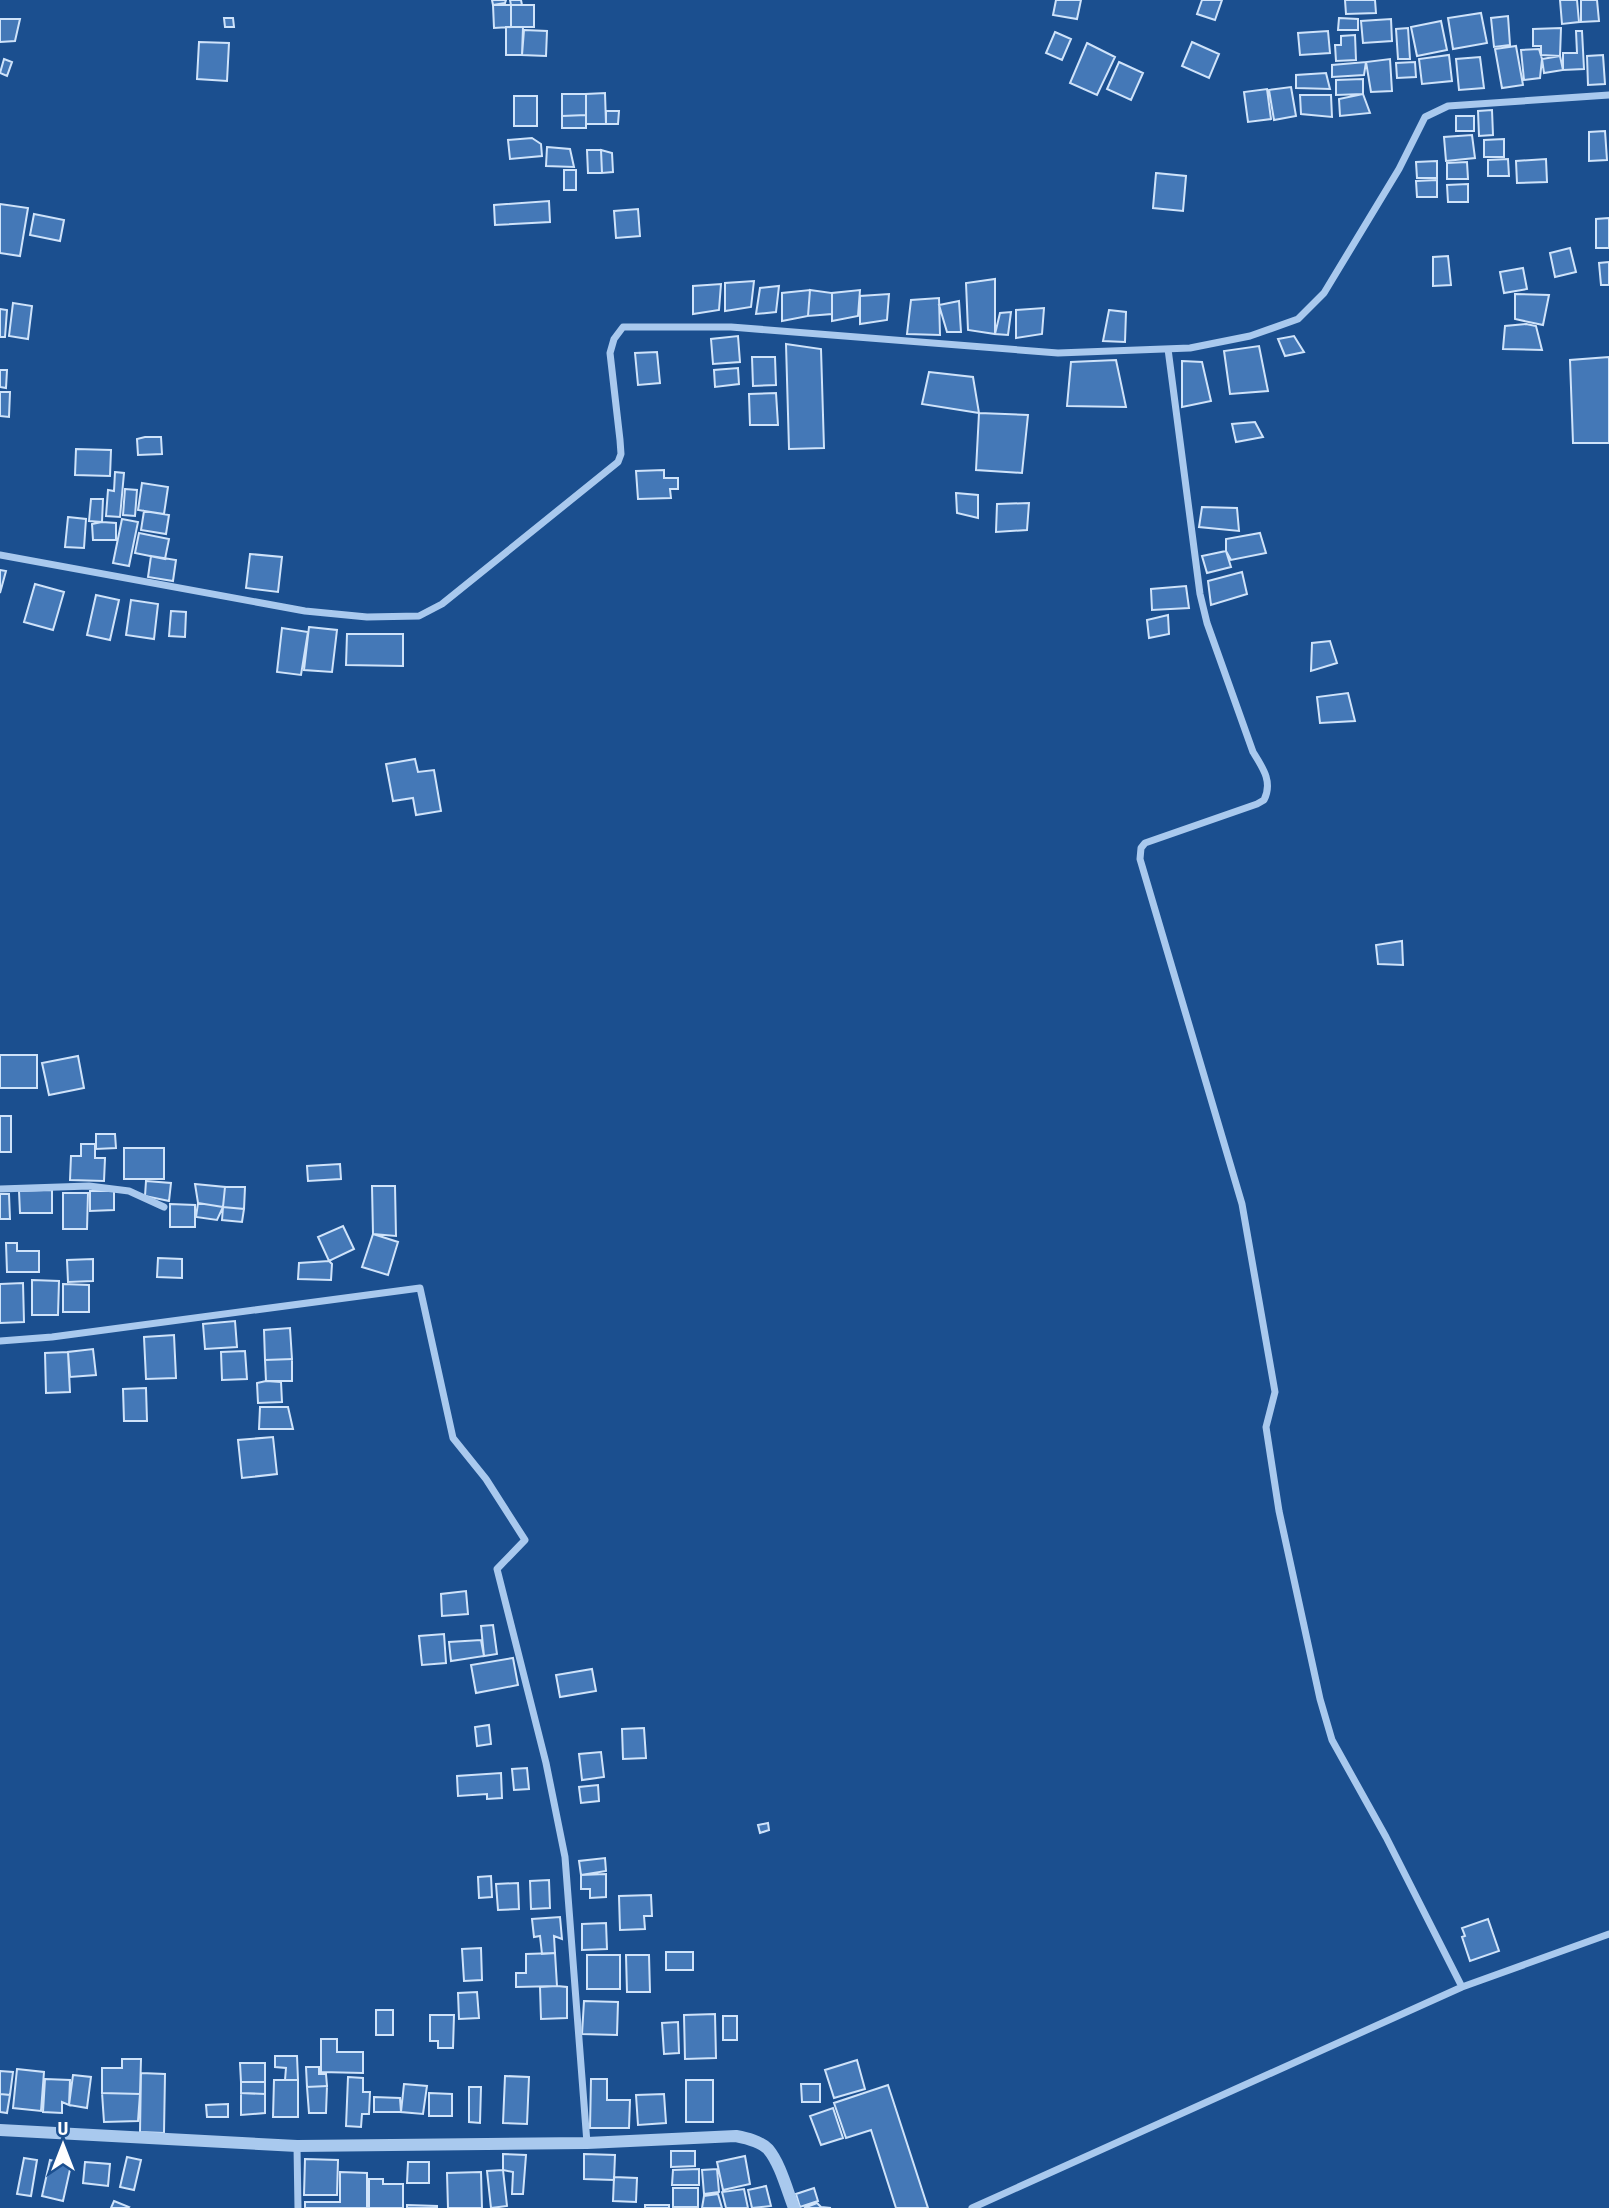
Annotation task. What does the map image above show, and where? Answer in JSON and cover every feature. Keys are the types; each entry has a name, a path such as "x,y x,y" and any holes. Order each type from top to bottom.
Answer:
{"street":[{"path":"0,555 305,611 367,617 419,616 442,604 618,461 621,453 610,353 614,339 623,327 731,327 1058,353 1190,348 1250,336 1298,319 1324,293 1399,169 1425,117 1448,106 1609,95"},
{"path":"1168,349 1207,623 1253,752 1269,785 1264,800 1257,804 1145,843 1141,848 1140,859 1242,1204 1275,1392 1266,1427 1279,1511 1320,1699 1332,1740 1386,1837 1462,1987"},
{"path":"0,1189 89,1186 129,1191 164,1207"},
{"path":"0,1341 420,1288 453,1438 486,1479 525,1540 497,1569 545,1763 565,1857 587,2143"},
{"path":"972,2208 1462,1987 1609,1934"},
{"path":"0,2130 298,2146 587,2143 736,2136 751,2139 767,2149 782,2175 794,2208"},
{"path":"298,2146 298,2208"}],"building":[{"path":"492,0 506,0 505,3 493,5"},
{"path":"510,0 521,0 522,5 511,5"},
{"path":"1056,0 1081,0 1077,19 1053,15"},
{"path":"1202,0 1222,0 1215,20 1197,14"},
{"path":"1345,0 1375,0 1376,13 1346,14"},
{"path":"1560,0 1577,0 1579,22 1562,24"},
{"path":"1581,0 1597,0 1599,21 1581,22"},
{"path":"493,5 511,5 511,27 494,28"},
{"path":"511,5 534,5 534,27 511,27"},
{"path":"1481,13 1487,43 1453,49 1448,18"},
{"path":"1508,16 1510,45 1494,47 1491,18"},
{"path":"224,18 233,18 234,27 225,27"},
{"path":"1339,18 1358,19 1358,30 1338,30"},
{"path":"0,19 20,19 15,41 0,42"},
{"path":"1391,19 1392,41 1363,43 1361,21"},
{"path":"1441,21 1447,50 1417,56 1411,27"},
{"path":"506,27 523,27 522,55 506,55"},
{"path":"1408,28 1410,59 1398,59 1396,29"},
{"path":"1561,28 1560,56 1541,55 1541,46 1533,46 1533,29"},
{"path":"524,30 547,31 546,56 522,55"},
{"path":"1328,31 1330,53 1300,55 1298,33"},
{"path":"1576,31 1582,31 1584,69 1563,70 1563,53 1577,53"},
{"path":"1055,32 1071,39 1062,60 1046,53"},
{"path":"1355,35 1356,60 1336,61 1335,45 1341,45 1341,36"},
{"path":"199,42 229,43 227,81 197,79"},
{"path":"1192,42 1219,54 1209,78 1182,66"},
{"path":"1087,43 1115,57 1097,95 1070,83"},
{"path":"1516,46 1523,85 1502,88 1495,49"},
{"path":"1539,49 1542,59 1540,78 1524,80 1521,50"},
{"path":"1449,55 1452,81 1422,84 1419,59"},
{"path":"1603,55 1605,84 1588,85 1587,56"},
{"path":"1560,56 1563,70 1544,73 1542,59"},
{"path":"1480,57 1484,88 1459,90 1456,59"},
{"path":"4,59 12,62 7,76 0,73"},
{"path":"1390,59 1392,91 1371,92 1366,62"},
{"path":"1119,62 1143,73 1131,100 1107,89"},
{"path":"1366,62 1364,75 1332,77 1332,65"},
{"path":"1415,62 1416,77 1397,78 1396,63"},
{"path":"1326,73 1330,89 1296,88 1296,75"},
{"path":"1363,79 1363,94 1336,95 1336,80"},
{"path":"1291,87 1296,116 1274,120 1269,90"},
{"path":"1267,89 1271,119 1248,122 1244,92"},
{"path":"605,93 606,124 586,124 586,94"},
{"path":"562,94 586,94 586,115 562,116"},
{"path":"1363,94 1370,113 1340,116 1339,99"},
{"path":"1300,95 1331,95 1332,117 1301,114"},
{"path":"514,96 537,96 537,126 514,126"},
{"path":"1492,110 1493,135 1479,136 1478,111"},
{"path":"606,111 619,111 618,124 606,124"},
{"path":"586,115 586,128 562,128 562,116"},
{"path":"1456,116 1474,116 1474,131 1456,131"},
{"path":"1605,131 1607,160 1589,161 1589,132"},
{"path":"1472,135 1475,158 1446,161 1444,137"},
{"path":"532,138 541,144 542,156 510,159 508,140"},
{"path":"1504,139 1504,157 1484,157 1484,140"},
{"path":"547,147 570,149 574,167 546,166"},
{"path":"587,150 601,150 602,173 588,173"},
{"path":"601,150 612,153 613,172 602,173"},
{"path":"1508,159 1509,176 1488,176 1488,160"},
{"path":"1546,159 1547,182 1517,183 1516,161"},
{"path":"1437,161 1437,178 1417,178 1416,162"},
{"path":"1467,162 1468,179 1447,179 1447,163"},
{"path":"564,170 576,170 576,190 564,190"},
{"path":"1156,173 1186,176 1183,211 1153,208"},
{"path":"1437,180 1437,197 1417,197 1416,181"},
{"path":"1468,184 1468,202 1448,202 1447,185"},
{"path":"549,201 550,222 495,225 494,205"},
{"path":"0,204 28,208 20,256 0,253"},
{"path":"638,209 640,236 616,238 614,211"},
{"path":"34,214 64,220 60,241 30,235"},
{"path":"1609,218 1609,248 1596,248 1596,219"},
{"path":"1570,248 1576,272 1555,277 1550,253"},
{"path":"1448,256 1451,285 1433,286 1433,257"},
{"path":"1609,262 1609,285 1601,285 1599,263"},
{"path":"1523,268 1527,289 1504,293 1500,272"},
{"path":"995,279 995,334 968,330 966,283"},
{"path":"754,281 751,307 725,311 725,283"},
{"path":"721,284 719,310 693,314 693,286"},
{"path":"779,286 776,312 756,314 760,288"},
{"path":"810,290 808,316 782,321 782,293"},
{"path":"810,290 832,293 832,314 808,316"},
{"path":"860,290 858,316 832,321 832,293"},
{"path":"889,294 887,320 860,324 860,296"},
{"path":"1515,294 1549,295 1543,325 1515,319"},
{"path":"939,298 940,335 907,334 911,300"},
{"path":"959,301 961,332 947,332 939,305"},
{"path":"13,303 32,306 28,339 9,336"},
{"path":"1044,308 1042,334 1016,338 1016,310"},
{"path":"0,309 7,310 5,337 0,337"},
{"path":"1109,310 1126,312 1125,342 1103,341"},
{"path":"1011,312 1008,335 995,334 1000,313"},
{"path":"1505,326 1536,326 1542,350 1503,349"},
{"path":"738,336 740,362 713,364 711,339"},
{"path":"1294,336 1304,352 1285,356 1278,339"},
{"path":"786,344 821,349 824,448 789,449"},
{"path":"1259,346 1268,391 1230,394 1224,351"},
{"path":"657,352 660,383 638,385 635,353"},
{"path":"752,357 775,357 776,385 753,386"},
{"path":"1609,357 1609,443 1573,443 1570,360"},
{"path":"1116,360 1126,407 1067,406 1071,362"},
{"path":"1182,361 1202,362 1211,401 1182,407"},
{"path":"738,368 739,384 715,387 714,370"},
{"path":"0,370 7,370 6,388 0,387"},
{"path":"929,372 973,377 979,413 922,404"},
{"path":"0,392 10,392 9,417 0,416"},
{"path":"776,393 778,425 750,425 749,394"},
{"path":"979,413 1028,415 1022,473 976,470"},
{"path":"1255,422 1263,437 1236,442 1232,424"},
{"path":"161,437 162,454 138,455 137,439"},
{"path":"76,449 111,450 110,476 75,475"},
{"path":"664,470 664,478 678,478 678,489 670,489 671,498 638,499 636,471"},
{"path":"115,472 124,473 120,517 106,516 108,490 114,491"},
{"path":"142,483 168,487 164,514 138,510"},
{"path":"125,489 137,490 135,516 123,515"},
{"path":"956,493 978,495 978,518 957,513"},
{"path":"91,499 103,499 102,522 89,521"},
{"path":"1029,503 1027,530 996,532 997,504"},
{"path":"1202,507 1237,508 1239,531 1199,527"},
{"path":"144,511 169,515 166,534 141,530"},
{"path":"68,517 86,519 84,548 65,547"},
{"path":"122,519 138,522 129,566 113,563"},
{"path":"116,523 116,540 93,540 92,524"},
{"path":"139,533 169,539 165,559 135,553"},
{"path":"1260,533 1266,553 1231,560 1226,551 1226,539"},
{"path":"1226,551 1231,567 1207,573 1202,556"},
{"path":"250,554 282,557 278,592 246,588"},
{"path":"151,556 176,560 173,581 148,577"},
{"path":"0,570 6,571 0,593"},
{"path":"1242,572 1247,594 1211,605 1208,581"},
{"path":"35,584 64,592 53,630 24,622"},
{"path":"1186,586 1189,608 1152,610 1151,589"},
{"path":"96,595 119,600 110,640 87,635"},
{"path":"131,600 158,604 154,639 126,635"},
{"path":"171,611 186,612 185,637 169,636"},
{"path":"1168,615 1169,634 1149,638 1147,620"},
{"path":"309,627 337,630 332,672 304,670"},
{"path":"282,628 308,632 301,675 277,672"},
{"path":"347,634 403,634 403,666 346,665"},
{"path":"1330,641 1337,663 1311,671 1312,643"},
{"path":"1348,693 1355,721 1320,723 1317,697"},
{"path":"415,759 418,772 434,770 441,811 416,815 413,798 393,801 386,764"},
{"path":"1402,941 1403,965 1378,964 1376,945"},
{"path":"0,1055 37,1055 37,1088 0,1088"},
{"path":"78,1056 84,1088 49,1095 42,1063"},
{"path":"0,1116 11,1116 11,1152 0,1152"},
{"path":"96,1134 115,1134 116,1148 96,1149"},
{"path":"81,1144 95,1144 95,1158 105,1158 104,1181 70,1180 71,1156 81,1156"},
{"path":"124,1148 164,1148 164,1179 124,1179"},
{"path":"340,1164 341,1179 308,1181 307,1166"},
{"path":"146,1181 171,1183 169,1201 145,1196"},
{"path":"195,1184 225,1187 223,1207 198,1203"},
{"path":"372,1186 395,1186 396,1236 373,1234"},
{"path":"225,1187 245,1187 244,1209 223,1207"},
{"path":"52,1190 52,1213 20,1213 19,1191"},
{"path":"90,1191 114,1191 114,1210 90,1211"},
{"path":"63,1193 88,1193 87,1229 63,1229"},
{"path":"0,1194 9,1194 10,1219 0,1219"},
{"path":"198,1203 223,1207 217,1220 196,1217"},
{"path":"170,1204 195,1205 195,1227 170,1227"},
{"path":"223,1207 244,1209 242,1222 222,1220"},
{"path":"343,1226 354,1249 329,1261 318,1237"},
{"path":"373,1234 398,1242 388,1275 362,1267"},
{"path":"6,1243 17,1243 17,1251 39,1251 39,1272 7,1272"},
{"path":"158,1258 182,1259 182,1278 157,1277"},
{"path":"93,1259 93,1281 68,1282 67,1260"},
{"path":"329,1261 332,1264 331,1280 298,1279 299,1263"},
{"path":"32,1280 59,1281 58,1315 32,1315"},
{"path":"23,1283 24,1322 0,1323 0,1284"},
{"path":"63,1284 89,1285 89,1312 63,1312"},
{"path":"235,1321 237,1347 205,1349 203,1324"},
{"path":"290,1328 292,1359 265,1360 264,1330"},
{"path":"174,1335 176,1378 146,1379 144,1337"},
{"path":"93,1349 96,1375 70,1377 68,1352"},
{"path":"245,1351 247,1379 222,1380 221,1352"},
{"path":"68,1352 70,1392 46,1393 45,1353"},
{"path":"292,1359 292,1381 266,1381 265,1360"},
{"path":"281,1382 282,1402 258,1403 257,1383"},
{"path":"146,1388 147,1421 124,1421 123,1389"},
{"path":"260,1407 288,1407 293,1429 259,1429"},
{"path":"273,1437 277,1474 242,1478 238,1440"},
{"path":"466,1591 468,1614 442,1616 441,1594"},
{"path":"493,1625 497,1654 484,1656 481,1626"},
{"path":"444,1634 446,1663 422,1665 419,1636"},
{"path":"481,1640 484,1656 451,1661 449,1642"},
{"path":"513,1658 518,1685 476,1693 471,1665"},
{"path":"592,1669 596,1691 560,1697 556,1675"},
{"path":"489,1725 491,1744 477,1746 475,1727"},
{"path":"644,1728 646,1758 623,1759 622,1729"},
{"path":"601,1752 604,1777 582,1780 579,1754"},
{"path":"527,1768 529,1789 514,1790 512,1769"},
{"path":"501,1773 502,1798 487,1799 487,1794 458,1796 457,1776"},
{"path":"598,1785 599,1801 581,1803 579,1787"},
{"path":"768,1823 769,1830 760,1833 758,1825"},
{"path":"605,1858 606,1871 581,1875 579,1861"},
{"path":"606,1874 606,1897 590,1898 590,1889 581,1889 581,1875"},
{"path":"491,1876 492,1897 479,1898 478,1877"},
{"path":"549,1880 550,1908 531,1909 530,1881"},
{"path":"518,1883 519,1909 498,1910 496,1884"},
{"path":"651,1895 652,1916 644,1916 645,1929 620,1930 619,1896"},
{"path":"560,1917 562,1939 554,1936 555,1953 542,1954 540,1936 534,1937 532,1919"},
{"path":"1488,1919 1499,1951 1470,1961 1462,1937 1465,1936 1462,1928"},
{"path":"606,1923 607,1949 582,1950 582,1924"},
{"path":"481,1948 482,1980 464,1981 462,1949"},
{"path":"666,1952 693,1952 693,1970 666,1970"},
{"path":"555,1953 557,1986 516,1987 516,1973 526,1973 526,1954"},
{"path":"587,1955 620,1955 620,1989 587,1989"},
{"path":"626,1955 649,1955 650,1992 627,1992"},
{"path":"540,1987 567,1987 567,2018 541,2019"},
{"path":"477,1992 479,2018 459,2019 458,1993"},
{"path":"584,2001 618,2002 617,2035 582,2034"},
{"path":"376,2010 393,2010 393,2035 376,2035"},
{"path":"715,2014 716,2058 685,2059 684,2015"},
{"path":"430,2015 454,2015 453,2048 438,2048 438,2041 430,2041"},
{"path":"723,2016 737,2016 737,2040 723,2040"},
{"path":"678,2022 679,2053 664,2054 662,2023"},
{"path":"321,2039 337,2039 337,2052 363,2052 363,2073 321,2072"},
{"path":"275,2056 297,2056 298,2080 285,2080 286,2068 275,2067"},
{"path":"122,2059 141,2059 140,2094 102,2093 102,2068 122,2068"},
{"path":"857,2060 865,2089 834,2098 825,2070"},
{"path":"240,2063 265,2063 265,2082 241,2082"},
{"path":"306,2067 319,2067 319,2074 326,2074 327,2086 307,2087"},
{"path":"17,2069 44,2072 41,2111 13,2108"},
{"path":"0,2071 13,2072 10,2095 0,2094"},
{"path":"141,2073 165,2074 164,2133 140,2132"},
{"path":"73,2075 91,2077 87,2108 69,2105"},
{"path":"505,2076 529,2077 527,2124 503,2123"},
{"path":"348,2077 363,2078 363,2092 370,2092 369,2114 362,2114 361,2127 346,2126"},
{"path":"45,2079 70,2080 69,2105 62,2102 62,2113 43,2112"},
{"path":"591,2079 607,2079 607,2100 630,2100 629,2128 590,2128"},
{"path":"274,2080 298,2080 298,2117 273,2117"},
{"path":"686,2080 713,2080 713,2122 686,2122"},
{"path":"241,2082 265,2082 265,2094 241,2093"},
{"path":"404,2084 427,2086 423,2114 401,2112"},
{"path":"801,2084 820,2084 820,2102 802,2102"},
{"path":"888,2085 928,2208 896,2208 871,2130 846,2138 834,2103"},
{"path":"327,2086 326,2113 309,2113 307,2087"},
{"path":"469,2087 481,2087 480,2123 469,2122"},
{"path":"102,2093 140,2094 138,2121 104,2122"},
{"path":"241,2093 265,2094 265,2113 241,2115"},
{"path":"429,2093 452,2094 452,2116 429,2116"},
{"path":"0,2094 10,2095 7,2113 0,2112"},
{"path":"664,2094 666,2123 638,2125 636,2095"},
{"path":"374,2097 400,2098 401,2112 374,2112"},
{"path":"228,2104 228,2117 207,2117 206,2105"},
{"path":"833,2108 843,2138 821,2145 810,2116"},
{"path":"671,2151 695,2151 695,2166 671,2167"},
{"path":"503,2154 526,2155 523,2194 512,2194 513,2172 503,2170"},
{"path":"584,2154 615,2155 614,2180 584,2179"},
{"path":"745,2156 750,2184 723,2190 717,2162"},
{"path":"127,2157 141,2160 134,2190 120,2187"},
{"path":"24,2158 37,2160 31,2196 17,2194"},
{"path":"305,2159 338,2160 337,2195 304,2195"},
{"path":"50,2160 71,2165 63,2201 42,2196"},
{"path":"85,2162 110,2164 108,2186 83,2183"},
{"path":"408,2162 429,2162 429,2183 407,2183"},
{"path":"699,2169 699,2185 672,2185 673,2170"},
{"path":"717,2169 719,2192 704,2194 702,2170"},
{"path":"503,2170 507,2206 491,2208 487,2171"},
{"path":"340,2172 367,2173 367,2208 305,2208 305,2202 340,2202"},
{"path":"481,2172 482,2208 448,2208 447,2173"},
{"path":"614,2177 637,2178 636,2202 613,2201"},
{"path":"369,2179 383,2179 383,2184 403,2184 403,2208 369,2208"},
{"path":"766,2186 771,2206 752,2208 748,2190"},
{"path":"673,2188 698,2188 698,2207 673,2207"},
{"path":"814,2188 818,2201 800,2207 796,2194"},
{"path":"744,2189 748,2208 726,2208 722,2192"},
{"path":"718,2194 722,2208 702,2208 704,2196"},
{"path":"114,2201 129,2207 111,2208"},
{"path":"817,2203 821,2207 831,2208 804,2208"},
{"path":"407,2205 437,2206 437,2208 407,2208"},
{"path":"645,2205 669,2205 669,2208 645,2208"}]}
